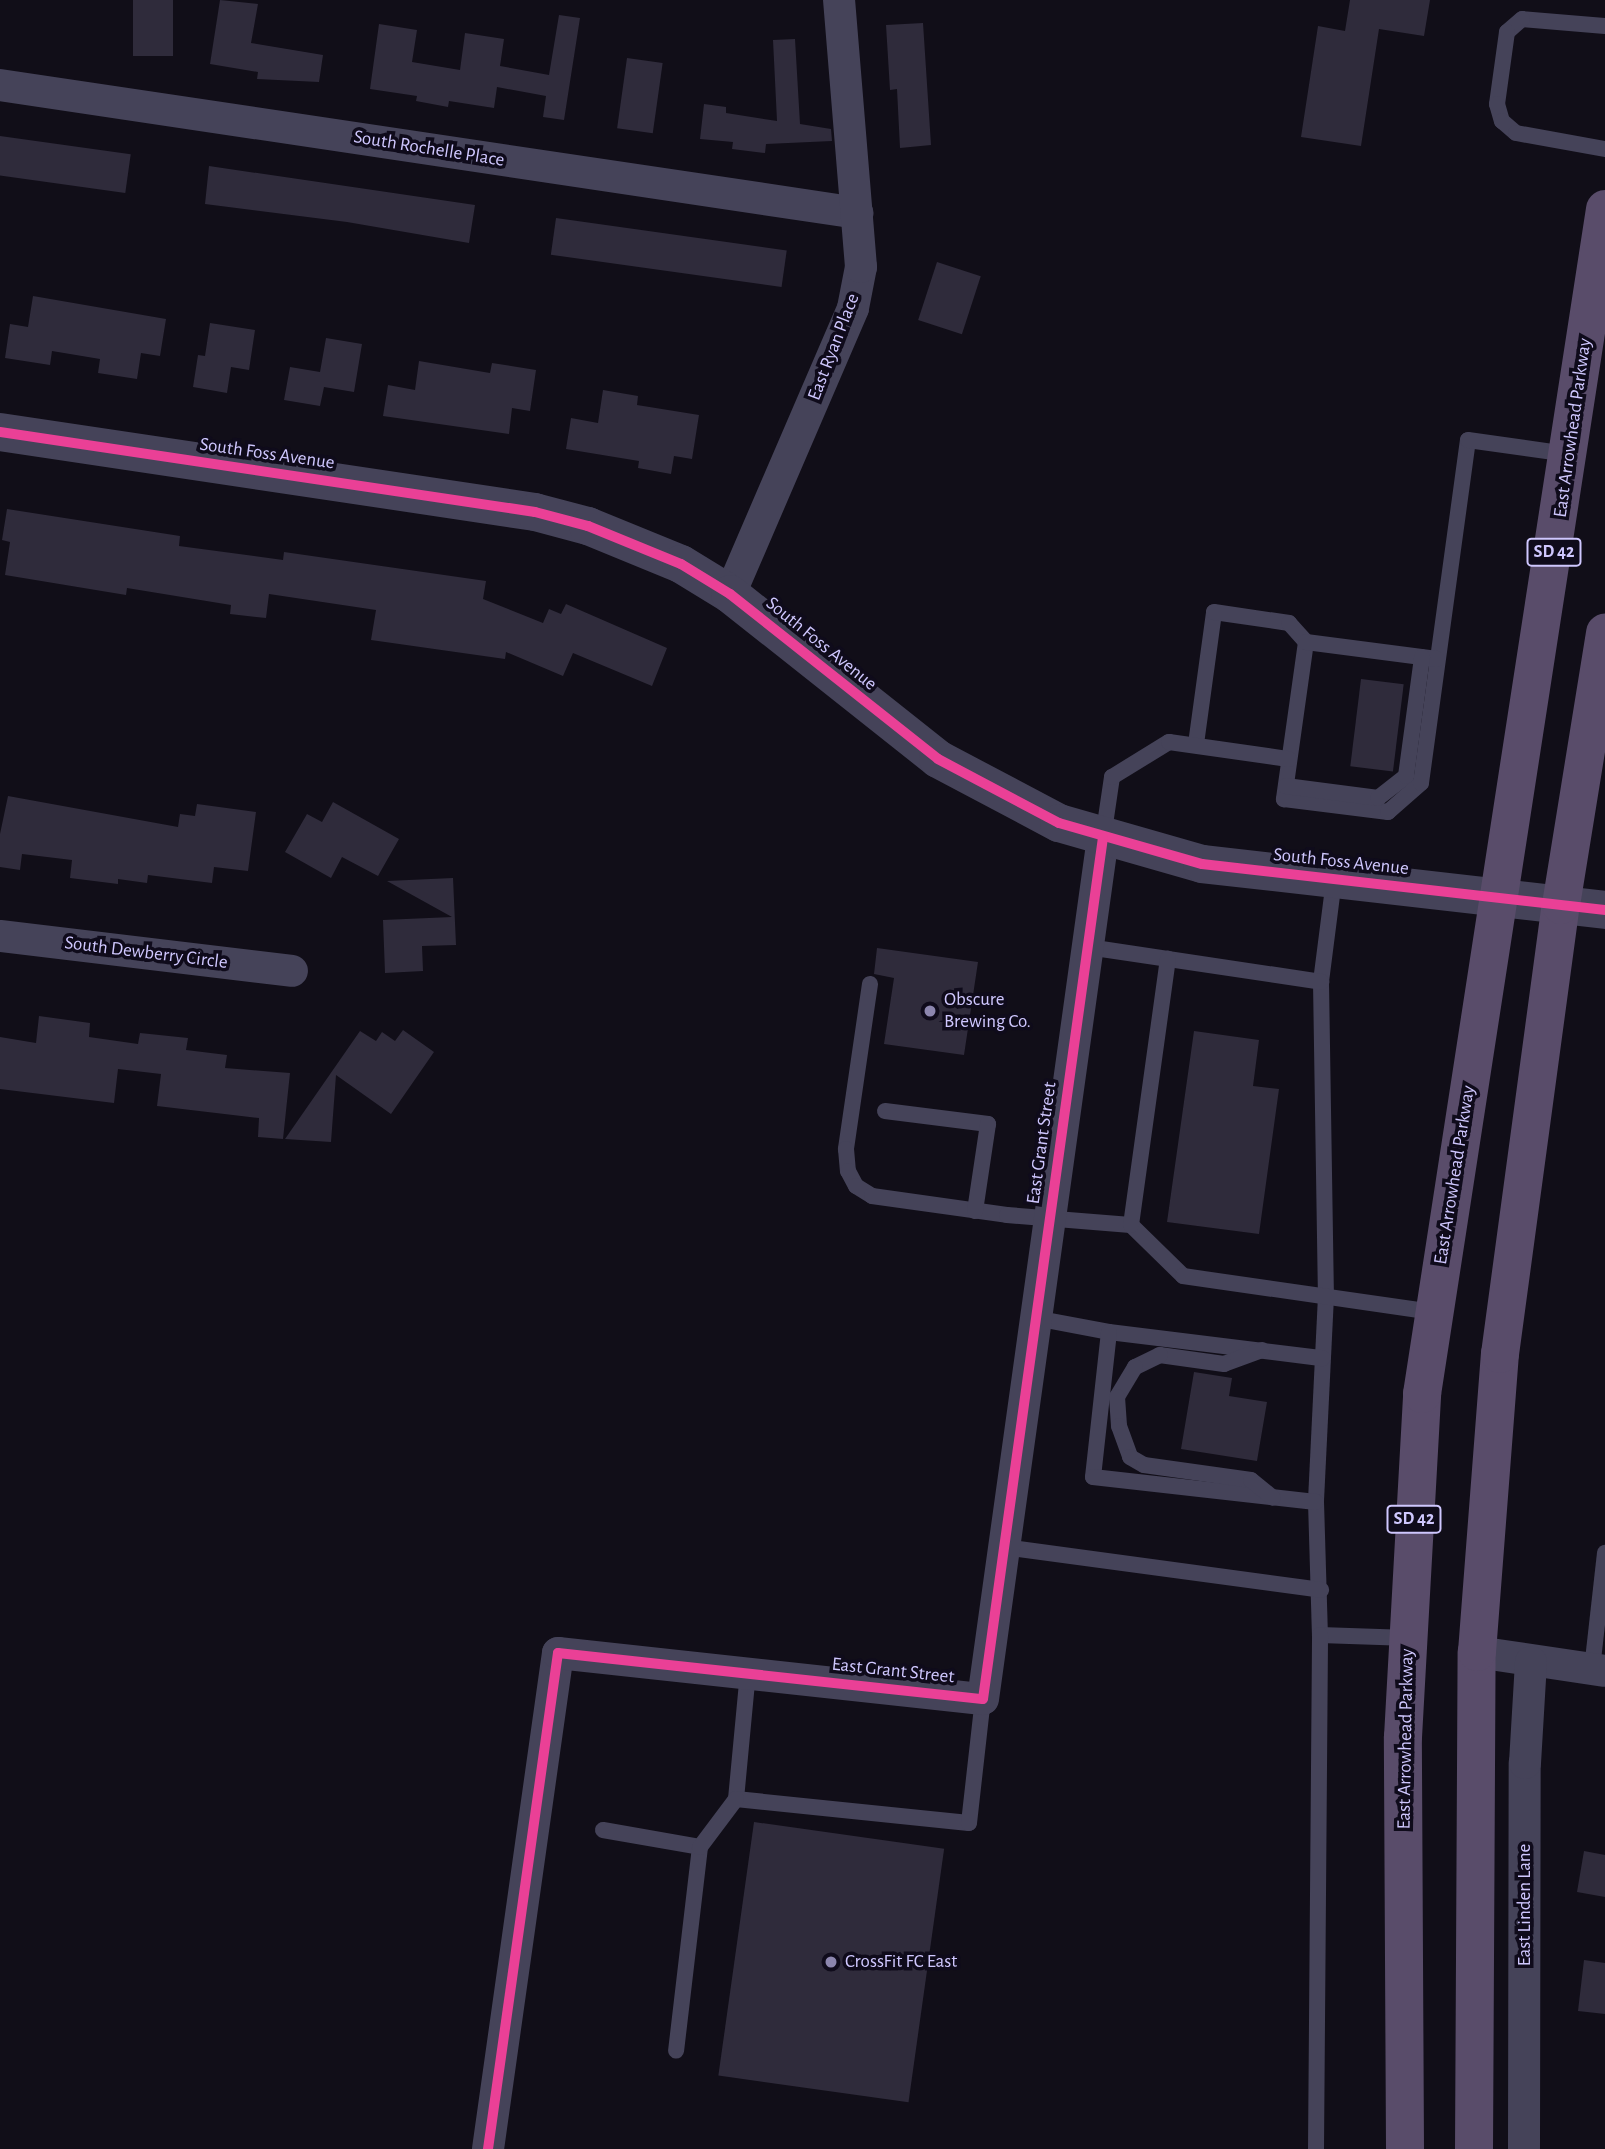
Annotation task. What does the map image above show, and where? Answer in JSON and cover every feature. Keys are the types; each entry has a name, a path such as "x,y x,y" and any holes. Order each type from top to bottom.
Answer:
{"main road":[{"name":"East Arrowhead Parkway","path":"1405,2149 1403,1737 1422,1394 1498,895 1570,454 1605,209"},
{"path":"1474,2149 1478,1652 1500,1354 1561,905 1605,633"}],"street":[{"name":"East Ryan Place","path":"730,594 853,308 861,267 839,0"},
{"name":"South Rochelle Place","path":"0,85 857,214"},
{"name":"South Foss Avenue","path":"0,432 535,512 638,544 730,594 938,759 1019,803 1103,838 1202,864 1334,880 1498,895 1605,910"},
{"name":"East Grant Street","path":"488,2149 558,1653 983,1699 1103,838"},
{"name":"South Dewberry Circle","path":"0,936 292,971"},
{"path":"1478,1652 1598,1670"},
{"name":"East Linden Lane","path":"1524,2149 1525,1763 1531,1662"}],"lane":[{"path":"1605,26 1522,19 1507,32 1497,104 1502,121 1516,133 1605,149"},
{"path":"1306,642 1284,799 1388,812 1421,783 1430,658 1468,440 1570,454"},
{"path":"1196,744 1214,612 1289,623 1306,642 1430,658"},
{"path":"1103,838 1112,777 1169,742 1289,759"},
{"path":"1316,2149 1321,1590 1316,1502 1325,1296 1321,982 1334,880"},
{"path":"1088,947 1321,982"},
{"path":"1131,1225 1168,959"},
{"path":"870,984 846,1149 848,1171 856,1186 872,1196 975,1211 1131,1225 1183,1276 1434,1312"},
{"path":"885,1111 988,1124 975,1211"},
{"path":"1035,1318 1109,1332 1322,1358"},
{"path":"1109,1332 1093,1477 1316,1502"},
{"path":"1262,1350 1224,1364 1160,1355 1135,1367 1117,1397 1119,1426 1130,1457 1144,1465 1251,1480 1273,1497"},
{"path":"1004,1547 1321,1590"},
{"path":"1598,1670 1605,1553"},
{"path":"1320,1635 1409,1638"},
{"path":"676,2051 700,1847 736,1799 748,1672"},
{"path":"736,1799 969,1823 983,1699"},
{"path":"603,1830 700,1847"}],"building":[{"path":"133,0 173,0 173,56 133,56"},
{"path":"220,0 258,4 251,43 323,55 319,82 257,79 258,72 210,64"},
{"path":"1350,0 1430,0 1424,36 1379,29 1361,146 1301,137 1318,26 1345,31"},
{"path":"559,15 580,18 564,120 543,117 546,96 497,87 494,108 449,101 448,107 416,101 417,96 370,89 379,24 417,30 412,62 460,70 465,33 504,39 500,66 549,75"},
{"path":"923,23 931,145 900,148 897,89 890,90 886,25"},
{"path":"795,39 800,124 831,129 832,141 766,144 765,153 732,149 733,142 700,139 704,104 726,107 726,113 777,121 773,40"},
{"path":"627,58 663,63 653,133 617,128"},
{"path":"0,136 131,154 125,193 0,175"},
{"path":"209,166 475,205 469,243 347,222 205,204"},
{"path":"556,218 787,250 782,287 551,255"},
{"path":"937,262 981,276 962,334 918,320"},
{"path":"33,296 166,319 160,356 141,353 137,379 98,373 100,359 52,351 50,365 5,358 10,324 28,327"},
{"path":"210,323 255,330 249,370 231,367 227,393 193,387 198,355 205,356"},
{"path":"326,338 362,344 354,392 324,387 320,406 284,400 290,367 320,372"},
{"path":"419,361 490,373 492,363 536,370 530,411 512,408 509,434 383,416 388,385 415,390"},
{"path":"603,390 638,396 637,405 699,415 692,459 674,456 671,474 638,468 639,461 566,449 571,418 598,423"},
{"path":"7,509 180,536 179,546 283,560 284,552 486,581 483,599 543,623 549,609 561,614 566,604 667,648 652,686 573,653 563,676 506,652 505,659 371,640 376,610 269,594 266,618 230,614 231,605 127,588 126,595 5,575 10,542 2,540"},
{"path":"1361,679 1404,684 1393,772 1350,766"},
{"path":"8,796 178,827 180,814 195,816 197,804 256,812 248,871 214,867 212,883 148,875 147,883 118,879 118,884 70,878 72,860 22,854 20,870 0,867 0,834"},
{"path":"333,802 399,839 378,876 342,857 331,878 285,852 307,814 322,822"},
{"path":"453,878 456,945 422,946 423,971 385,973 383,920 452,917 387,881"},
{"name":"Obscure Brewing Co.","path":"877,948 978,962 964,1055 884,1044 894,978 874,974"},
{"path":"39,1016 90,1023 89,1037 138,1044 140,1033 188,1038 186,1050 227,1055 225,1068 290,1073 283,1139 258,1137 259,1118 157,1106 161,1074 118,1069 114,1103 0,1089 0,1037 36,1043"},
{"path":"403,1030 434,1052 391,1114 336,1075 331,1142 285,1139 360,1031 376,1041 382,1032 395,1041"},
{"path":"1194,1031 1259,1040 1253,1086 1279,1089 1259,1234 1167,1222"},
{"path":"1194,1372 1232,1378 1229,1396 1267,1402 1257,1461 1181,1449"},
{"name":"CrossFit FC East","path":"754,1822 944,1849 909,2102 718,2076"},
{"path":"1584,1851 1605,1855 1605,1897 1577,1892"},
{"path":"1584,1960 1605,1963 1605,2014 1578,2011"}],"cycle path":[{"path":"0,432 535,512 588,526 681,564 730,594 938,759 1059,823 1202,864 1605,910"},
{"path":"488,2149 558,1653 983,1699 1103,838"}],"place":[{"name":"Obscure Brewing Co.","path":"930,1011"},
{"name":"CrossFit FC East","path":"831,1962"}]}
